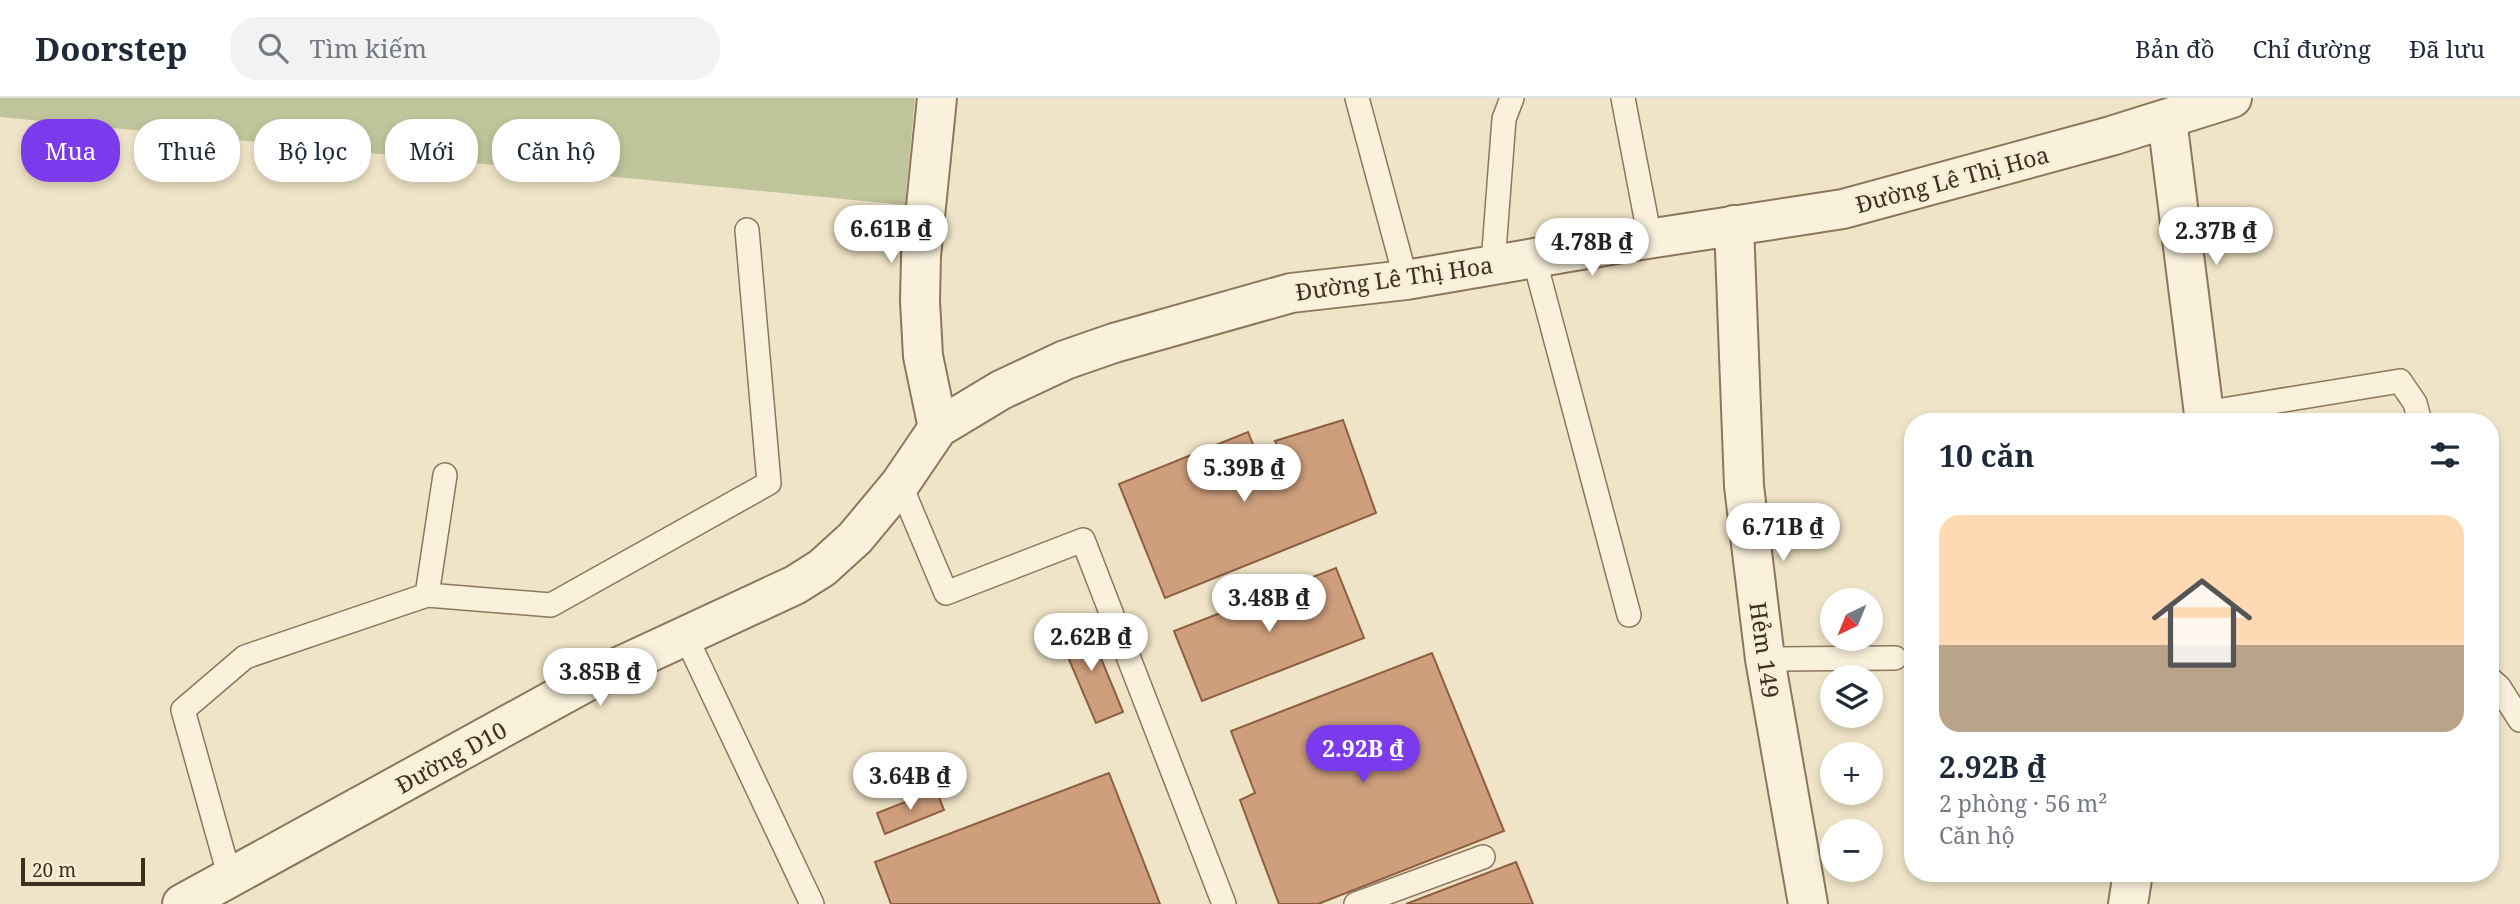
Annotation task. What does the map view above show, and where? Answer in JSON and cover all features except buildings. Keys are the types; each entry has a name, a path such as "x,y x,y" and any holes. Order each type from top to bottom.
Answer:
{"street":[{"path":"937,98 921,256 920,301 923,356 938,428"},
{"name":"Đường Lê Thị Hoa","path":"938,428 1001,390 1065,360 1114,342 1291,293 1406,280 1843,209 2167,119 2211,101"},
{"path":"2167,119 2204,413"},
{"name":"Hẻm 149","path":"1734,225 1744,485 1765,659 1808,904"},
{"name":"Đường D10","path":"183,904 586,682 795,585 822,568 855,538 900,484 938,428"},
{"path":"2128,904 2132,882"}],"lane":[{"path":"1357,98 1406,280"},
{"path":"1493,264 1504,119 1512,98"},
{"path":"1623,98 1650,239"},
{"path":"230,878 183,710 245,657 427,595 551,605 769,484 747,230"},
{"path":"1534,258 1629,615"},
{"path":"2227,413 2400,382 2415,403 2418,413"},
{"path":"427,595 445,475"},
{"path":"900,484 946,593 1083,540 1224,904"},
{"path":"685,635 812,904"},
{"path":"1765,659 1895,658"},
{"path":"2499,687 2520,720"},
{"path":"1356,904 1483,857"}],"green space":[{"path":"0,98 915,98 905,205 620,177 620,119 492,119 492,165 478,163 478,119 385,119 385,154 371,153 371,119 254,119 254,142 240,140 240,119 134,119 134,130 120,129 120,119 0,117"}]}
